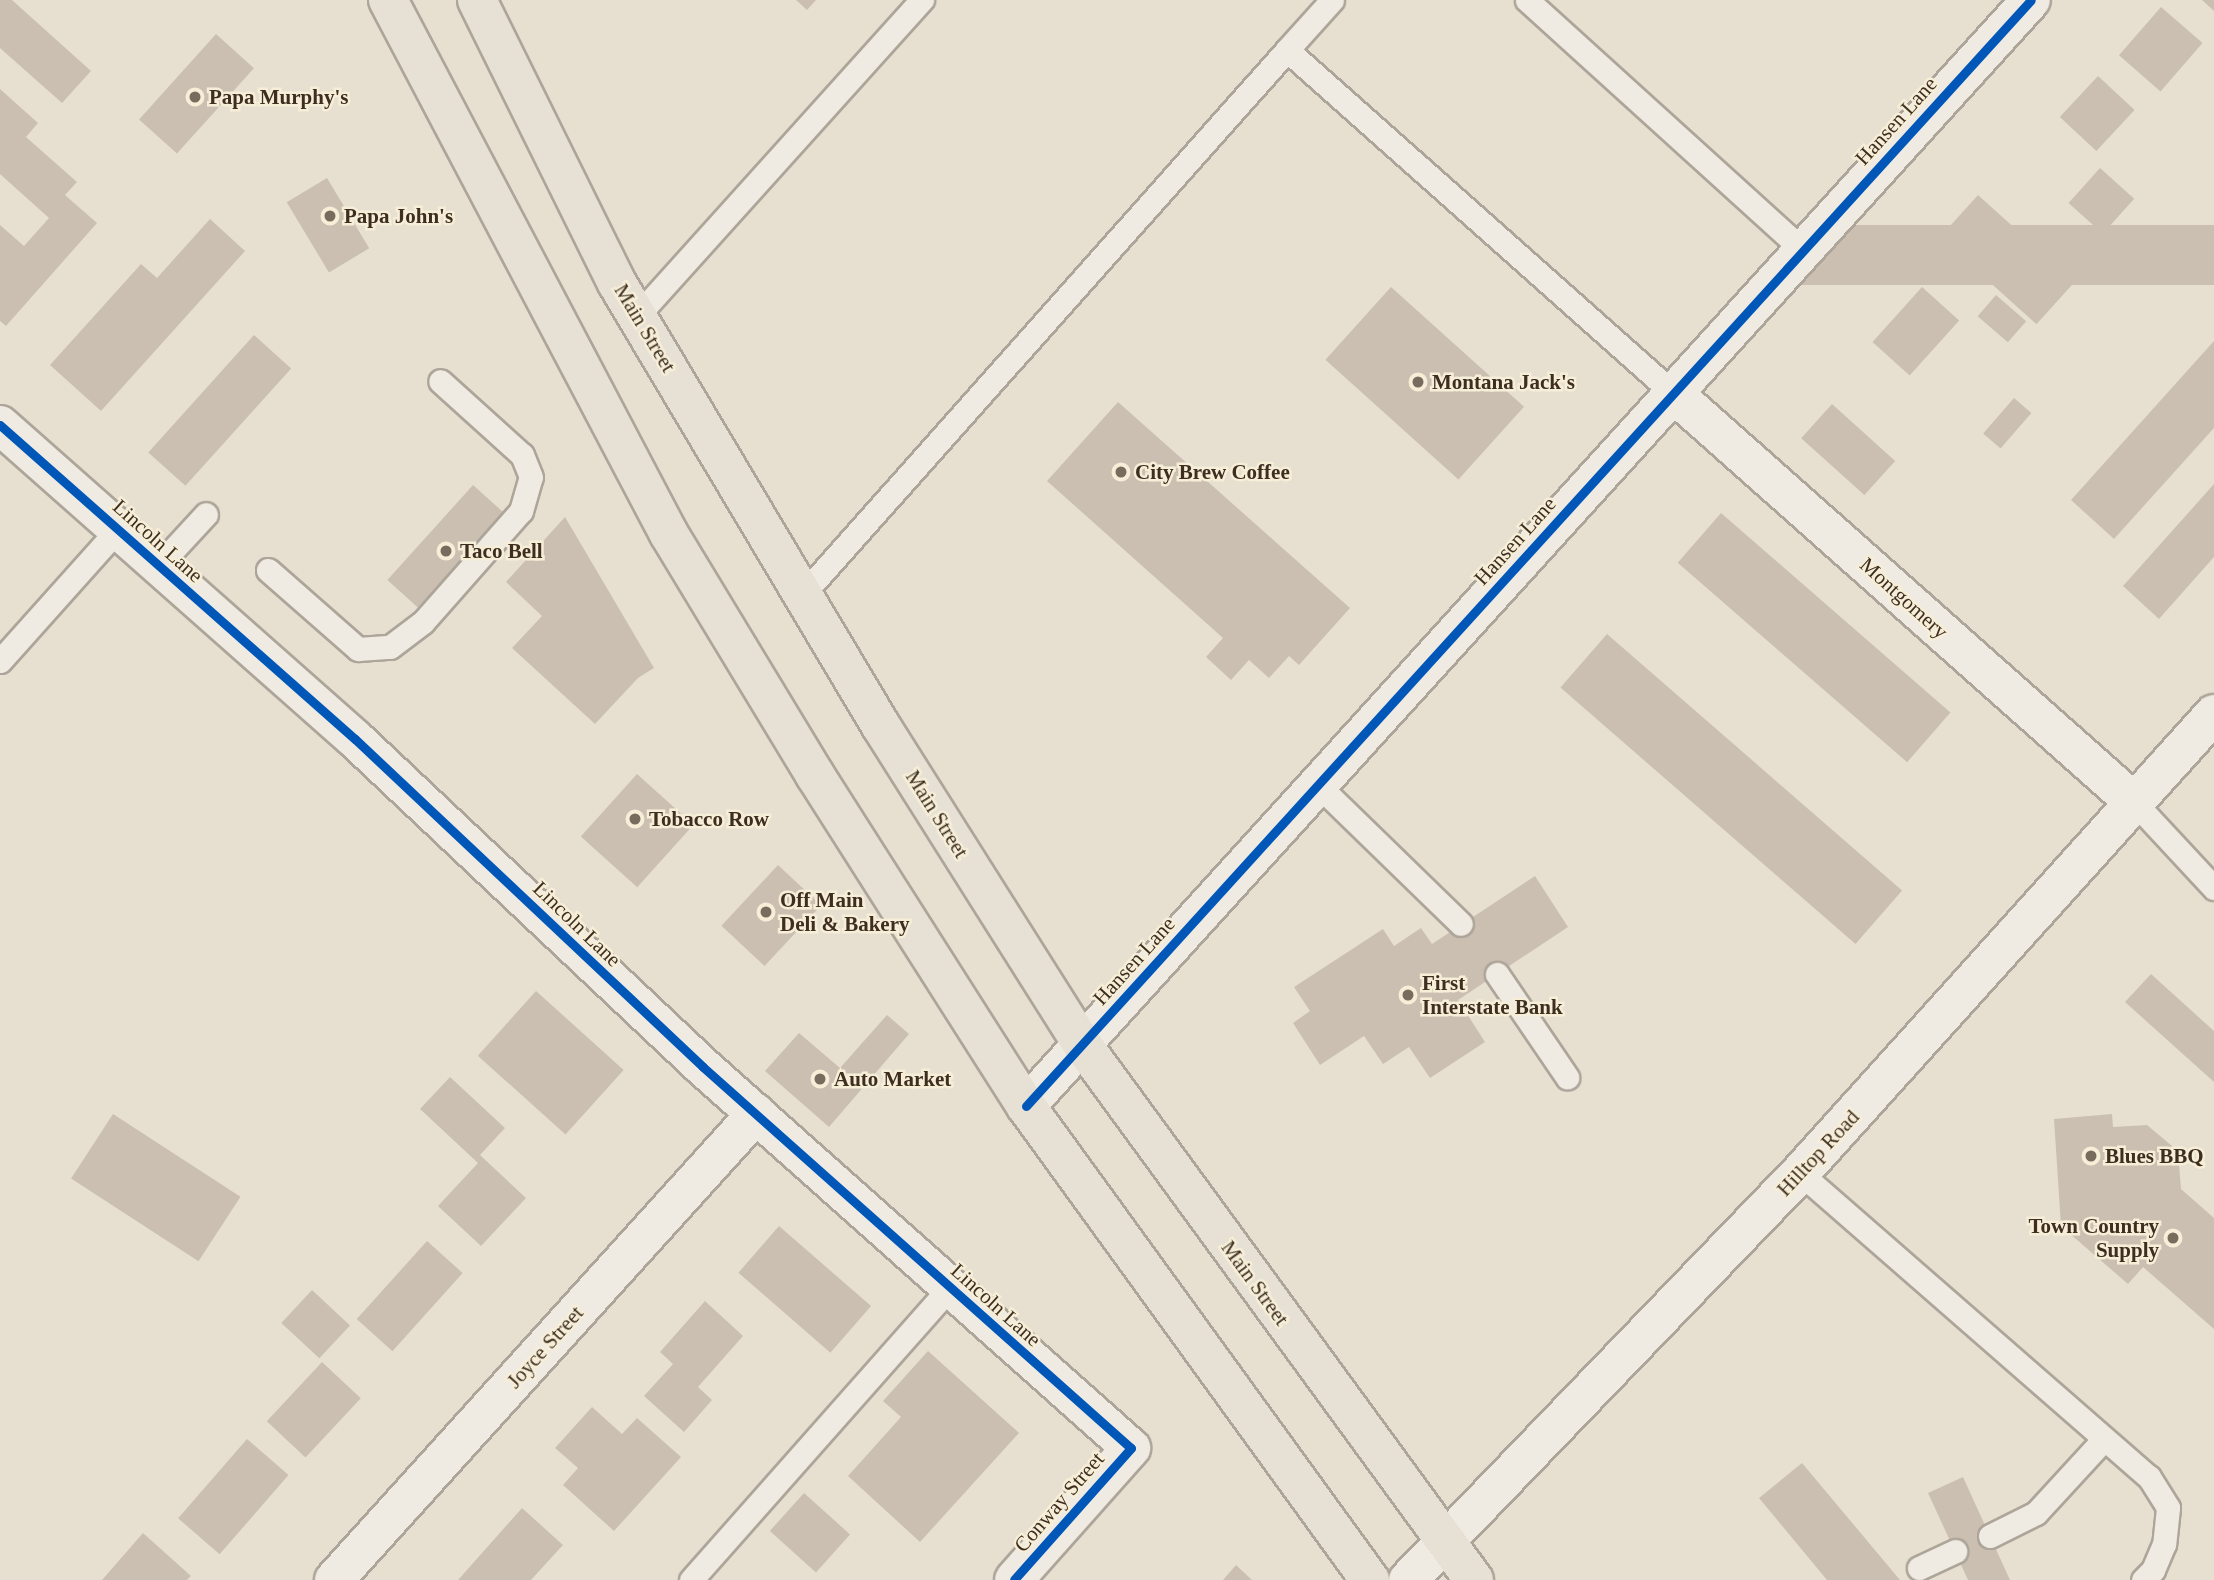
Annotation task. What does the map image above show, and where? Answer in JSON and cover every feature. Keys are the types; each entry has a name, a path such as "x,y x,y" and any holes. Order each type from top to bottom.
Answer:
{"main road":[{"path":"388,0 669,534 815,775 1026,1106 1370,1580"},
{"name":"Main Street","path":"477,0 617,283 881,726 1082,1044 1474,1580"}],"street":[{"name":"Hansen Lane","path":"1026,1106 2031,0"},
{"name":"Montgomery","path":"1672,393 2135,803"},
{"name":"Lincoln Lane","path":"0,425 355,738 498,871 607,979 1131,1448"},
{"name":"Hilltop Road","path":"1408,1580 1800,1174 2214,714"},
{"name":"Joyce Street","path":"334,1580 756,1114"},
{"name":"Conway Street","path":"1014,1580 1131,1448"}],"lane":[{"path":"637,316 922,0"},
{"path":"803,594 1332,0"},
{"path":"1527,0 1803,250"},
{"path":"1287,50 1672,393"},
{"path":"268,570 358,649 390,647 423,622 521,511 531,477 522,455 440,381"},
{"path":"159,565 206,514"},
{"path":"0,661 119,528"},
{"path":"1318,785 1461,924"},
{"path":"2135,803 2214,888"},
{"path":"1497,974 1567,1077"},
{"path":"1800,1174 2148,1477 2168,1508 2164,1544 2153,1570 2143,1580"},
{"path":"691,1580 950,1287"},
{"path":"1990,1536 2036,1513 2104,1438"},
{"path":"1919,1568 1955,1551"}],"building":[{"path":"0,0 12,0 91,71 62,103 0,48"},
{"path":"796,0 816,0 807,10"},
{"path":"2202,0 2214,0 2214,11"},
{"path":"2161,7 2203,43 2161,91 2119,55"},
{"path":"216,34 254,68 177,154 139,119"},
{"path":"2098,76 2135,110 2096,151 2060,117"},
{"path":"0,89 38,123 26,137 77,182 65,195 97,223 6,326 0,321 0,225 24,246 49,218 0,174"},
{"path":"2100,168 2134,199 2103,234 2069,203"},
{"path":"327,178 369,248 329,272 287,202"},
{"path":"1978,195 2075,282 2036,324 1940,237"},
{"path":"210,219 245,251 101,411 50,365 141,264 157,278"},
{"path":"1793,225 2214,225 2214,285 1793,285"},
{"path":"1391,287 1524,407 1458,480 1325,360"},
{"path":"1922,287 1959,320 1910,375 1872,342"},
{"path":"1996,295 2026,321 2008,342 1978,316"},
{"path":"254,335 291,368 185,486 148,452"},
{"path":"2214,341 2214,428 2114,539 2071,500"},
{"path":"2014,398 2031,413 2001,449 1983,433"},
{"path":"1118,402 1350,608 1299,665 1289,656 1269,678 1249,660 1231,680 1206,657 1223,638 1047,481"},
{"path":"1832,404 1895,461 1864,495 1801,438"},
{"path":"2214,484 2214,557 2159,619 2123,586"},
{"path":"473,485 510,518 425,614 387,580"},
{"path":"1721,513 1950,712 1907,762 1678,563"},
{"path":"565,517 654,668 638,678 595,724 512,648 542,616 506,582"},
{"path":"1607,634 1902,891 1856,944 1560,688"},
{"path":"637,774 693,825 637,887 581,836"},
{"path":"778,865 821,905 765,966 721,926"},
{"path":"1535,876 1568,927 1458,1000 1485,1042 1430,1078 1409,1047 1383,1064 1364,1036 1320,1065 1293,1023 1310,1011 1294,987 1383,929 1394,946 1421,928 1432,944"},
{"path":"2151,974 2214,1031 2214,1082 2125,1002"},
{"path":"536,991 624,1070 565,1135 478,1056"},
{"path":"887,1015 909,1034 829,1127 765,1071 799,1033 840,1068"},
{"path":"450,1077 505,1128 480,1155 526,1198 481,1246 438,1206 478,1163 420,1109"},
{"path":"113,1114 240,1197 199,1261 71,1179"},
{"path":"2112,1114 2113,1127 2147,1125 2178,1151 2181,1189 2214,1218 2214,1329 2143,1267 2128,1284 2061,1226 2054,1119"},
{"path":"779,1226 871,1306 830,1353 738,1273"},
{"path":"427,1241 463,1273 392,1351 357,1319"},
{"path":"312,1290 350,1325 319,1358 281,1323"},
{"path":"705,1301 743,1336 698,1387 712,1400 684,1432 644,1396 673,1364 660,1352"},
{"path":"928,1351 1019,1433 920,1542 848,1476 901,1417 883,1401"},
{"path":"322,1362 361,1398 306,1457 267,1421"},
{"path":"592,1407 622,1434 637,1418 681,1457 614,1531 563,1485 578,1468 555,1448"},
{"path":"247,1439 289,1475 220,1554 178,1518"},
{"path":"1802,1463 1900,1580 1827,1580 1759,1498"},
{"path":"1963,1477 2010,1580 1968,1580 1928,1493"},
{"path":"804,1493 850,1534 816,1572 770,1531"},
{"path":"522,1508 563,1545 531,1580 458,1580"},
{"path":"143,1533 191,1576 187,1580 102,1580"},
{"path":"1236,1565 1252,1580 1223,1580"}],"cycle path":[{"path":"1026,1106 2031,0"},
{"path":"0,425 355,739 703,1067 1131,1448 1014,1580"}],"place":[{"name":"Papa Murphy's","path":"195,97"},
{"name":"Papa John's","path":"330,216"},
{"name":"Montana Jack's","path":"1418,382"},
{"name":"City Brew Coffee","path":"1121,472"},
{"name":"Taco Bell","path":"446,551"},
{"name":"Tobacco Row","path":"635,819"},
{"name":"Off Main Deli & Bakery","path":"766,912"},
{"name":"First Interstate Bank","path":"1408,995"},
{"name":"Auto Market","path":"820,1079"},
{"name":"Blues BBQ","path":"2091,1156"},
{"name":"Town Country Supply","path":"2173,1238"}]}
